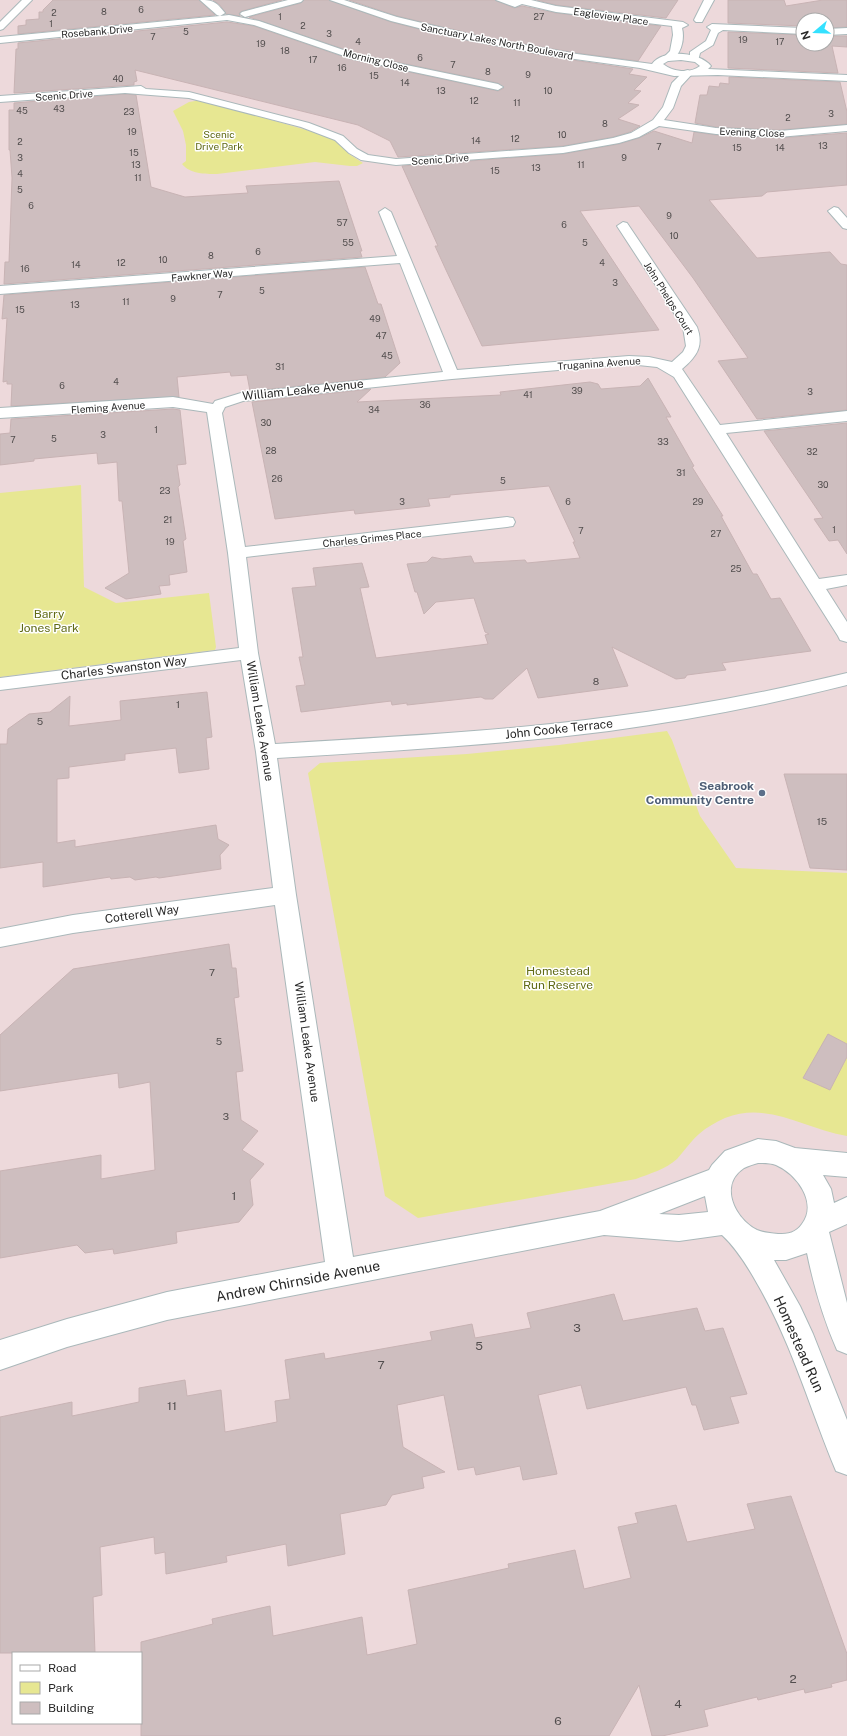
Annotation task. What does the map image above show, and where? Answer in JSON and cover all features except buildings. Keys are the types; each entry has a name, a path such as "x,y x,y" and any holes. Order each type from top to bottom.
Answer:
{"street":[{"path":"0,27 27,0"},
{"name":"Rosebank Drive","path":"0,40 144,27 232,14 298,0"},
{"name":"Sanctuary Lakes North Boulevard","path":"335,0 384,16 465,36 578,57 689,73"},
{"name":"Sanctuary Lakes North Boulevard","path":"362,0 426,19 523,41 589,51 698,60"},
{"name":"Eagleview Place","path":"501,0 511,3 525,1 556,9 691,29"},
{"path":"679,38 691,29 709,0"},
{"path":"208,2 232,14"},
{"path":"208,2 232,14"},
{"name":"Morning Close","path":"232,14 256,24"},
{"name":"Morning Close","path":"232,14 256,24 356,57 498,87"},
{"path":"676,85 657,64 675,52 675,46 679,38 679,30 716,27 795,31"},
{"path":"716,27 712,40 695,52 698,60 752,66 847,69"},
{"path":"691,29 712,40"},
{"path":"835,32 847,31"},
{"name":"Scenic Drive","path":"0,99 128,91 189,95 329,133 339,138 358,155 373,160 388,162 557,151 590,147 635,135 657,122 668,108 676,85 689,73 705,68 705,64 698,60"},
{"path":"689,73 718,72 847,78"},
{"name":"Evening Close","path":"657,122 716,131 779,134 847,128"},
{"path":"834,211 847,225"},
{"path":"385,212 452,375"},
{"name":"John Phelps Court","path":"623,226 690,327 694,337 693,349 687,357 674,368"},
{"name":"Fawkner Way","path":"0,290 404,259"},
{"name":"Truganina Avenue","path":"452,375 629,360 654,362 674,368"},
{"path":"674,368 680,374 847,636"},
{"name":"William Leake Avenue","path":"341,1273 285,895 266,752 249,653 237,553 213,418 216,408 226,401 249,395 452,375"},
{"name":"Fleming Avenue","path":"0,413 173,402 216,408"},
{"path":"715,430 847,416"},
{"name":"Charles Grimes Place","path":"237,553 507,522"},
{"path":"814,585 847,580"},
{"name":"Charles Swanston Way","path":"0,684 249,653"},
{"name":"John Cooke Terrace","path":"266,752 476,738 638,720 742,702 847,679"},
{"name":"Cotterell Way","path":"0,938 73,924 285,895"},
{"path":"847,1210 817,1227 809,1237 801,1242 782,1247 760,1245 734,1228 720,1208 716,1193 718,1179 724,1168 733,1159 745,1153 758,1151 769,1152 791,1160 804,1169 814,1182 820,1195 822,1210 817,1227 831,1298 847,1340"},
{"path":"791,1160 847,1165"},
{"name":"Andrew Chirnside Avenue","path":"0,1355 74,1331 167,1306 600,1224 718,1179"},
{"name":"Andrew Chirnside Avenue","path":"600,1224 679,1228 734,1228"},
{"name":"Homestead Run","path":"734,1228 762,1262 788,1315 847,1460"}],"green space":[{"name":"Scenic Drive Park","path":"201,100 337,140 349,154 363,163 357,166 350,166 315,162 217,174 193,172 182,164 186,161 186,145 183,131 173,111 189,102"},
{"name":"Barry Jones Park","path":"81,485 84,587 116,603 209,593 216,647 215,650 0,677 0,493"},
{"name":"Homestead Run Reserve","path":"667,731 672,740 700,816 736,868 847,873 847,1136 832,1133 772,1114 741,1114 725,1118 702,1131 673,1163 636,1179 418,1218 385,1196 308,773 320,763 467,754 559,745"}],"place":[{"name":"Seabrook Community Centre","path":"762,793"}]}
